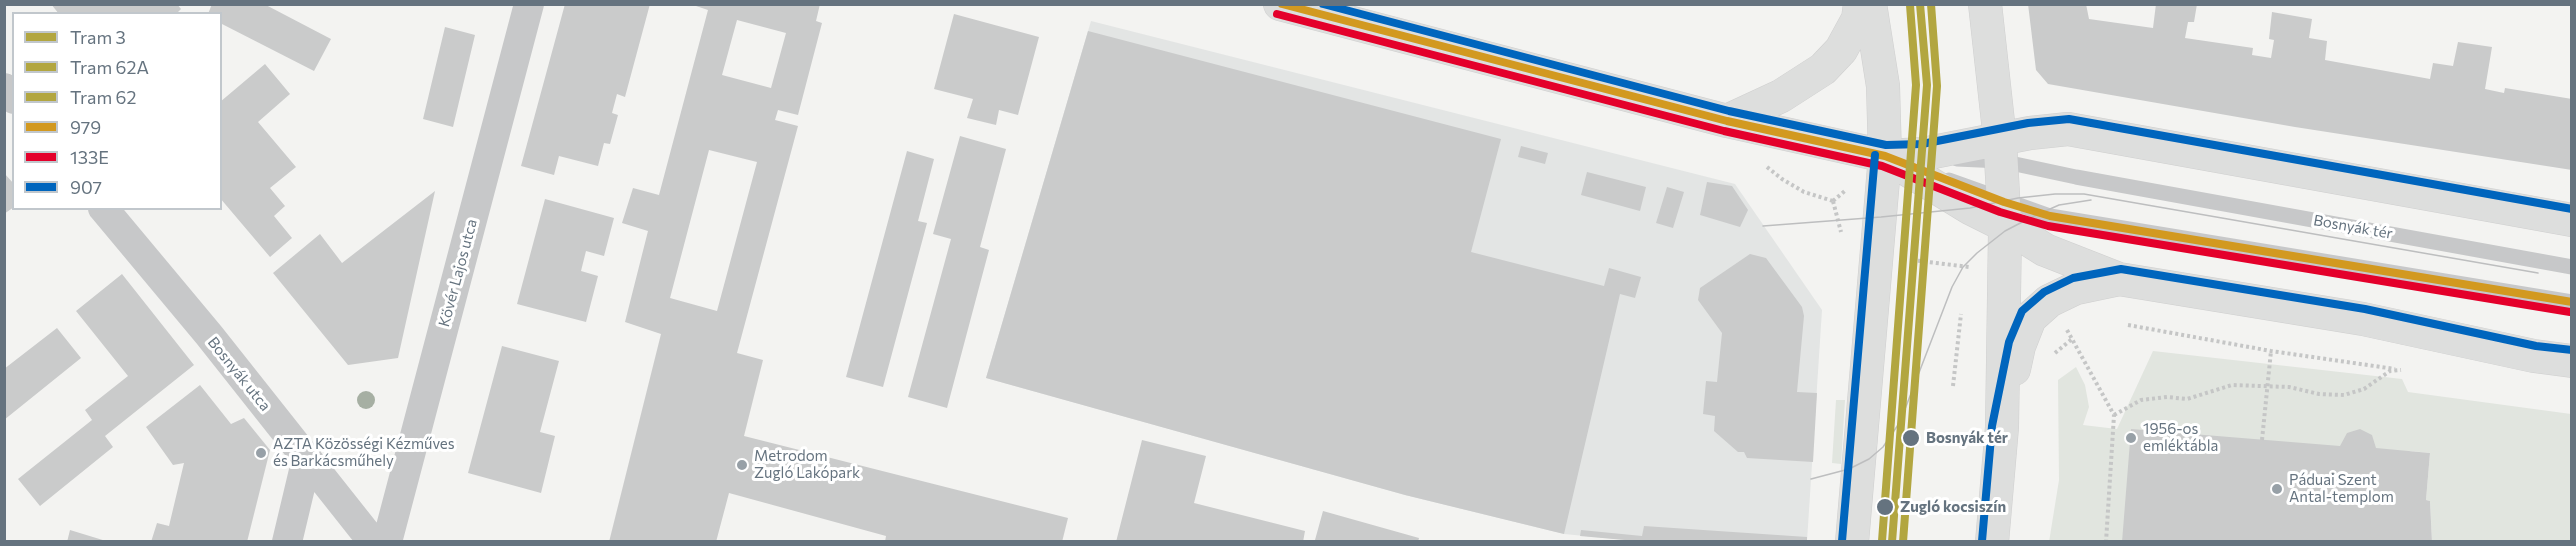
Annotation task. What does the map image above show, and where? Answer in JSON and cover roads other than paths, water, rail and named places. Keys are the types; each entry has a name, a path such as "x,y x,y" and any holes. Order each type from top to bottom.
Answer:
{"main road":[{"path":"1280,4 1727,121 1885,156 1970,208 2004,213 2045,250 2120,279 2363,319 2534,356 2571,361"},
{"path":"1727,121 1781,96 1823,69 1841,50 1858,19 1860,4"},
{"path":"1852,542 1885,156 1883,86 1870,4"},
{"path":"1985,4 2001,151 2005,262 2002,427 1992,542"},
{"name":"Bosnyák tér","path":"1885,156 2001,151 2030,133 2068,129 2571,220"},
{"path":"2002,427 2019,346 2030,318 2049,301 2076,288 2120,279"}],"street":[{"name":"Kövér Lajos utca","path":"387,542 529,4"},
{"name":"Bosnyák utca","path":"106,210 373,542"},
{"path":"287,542 307,458"}],"lane":[{"name":"Bosnyák tér","path":"2001,151 2076,177 2571,267"},
{"path":"2004,213 2050,216 2571,302"}],"tram line":[{"name":"3","path":"1892,542 1927,85 1920,4"},
{"name":"62A","path":"1903,542 1937,86 1931,4"},
{"name":"62","path":"1882,541 1916,85 1910,5"},
{"path":"1763,226 1970,208 2018,198 2055,194 2084,194 2538,273"},
{"path":"1811,479 1849,469 1869,459 1883,447 1900,422 1952,287 1963,267 1977,253 2005,231 2030,218 2059,205 2091,200"}],"place":[{"name":"Bosnyák tér","path":"1911,438"},
{"name":"1956-os emléktábla","path":"2131,438"},
{"name":"AZTA Közösségi Kézműves és Barkácsműhely","path":"261,453"},
{"name":"Metrodom Zugló Lakópark","path":"742,465"},
{"name":"Páduai Szent Antal-templom","path":"2277,489"},
{"name":"Zugló kocsiszín","path":"1885,507"}]}
